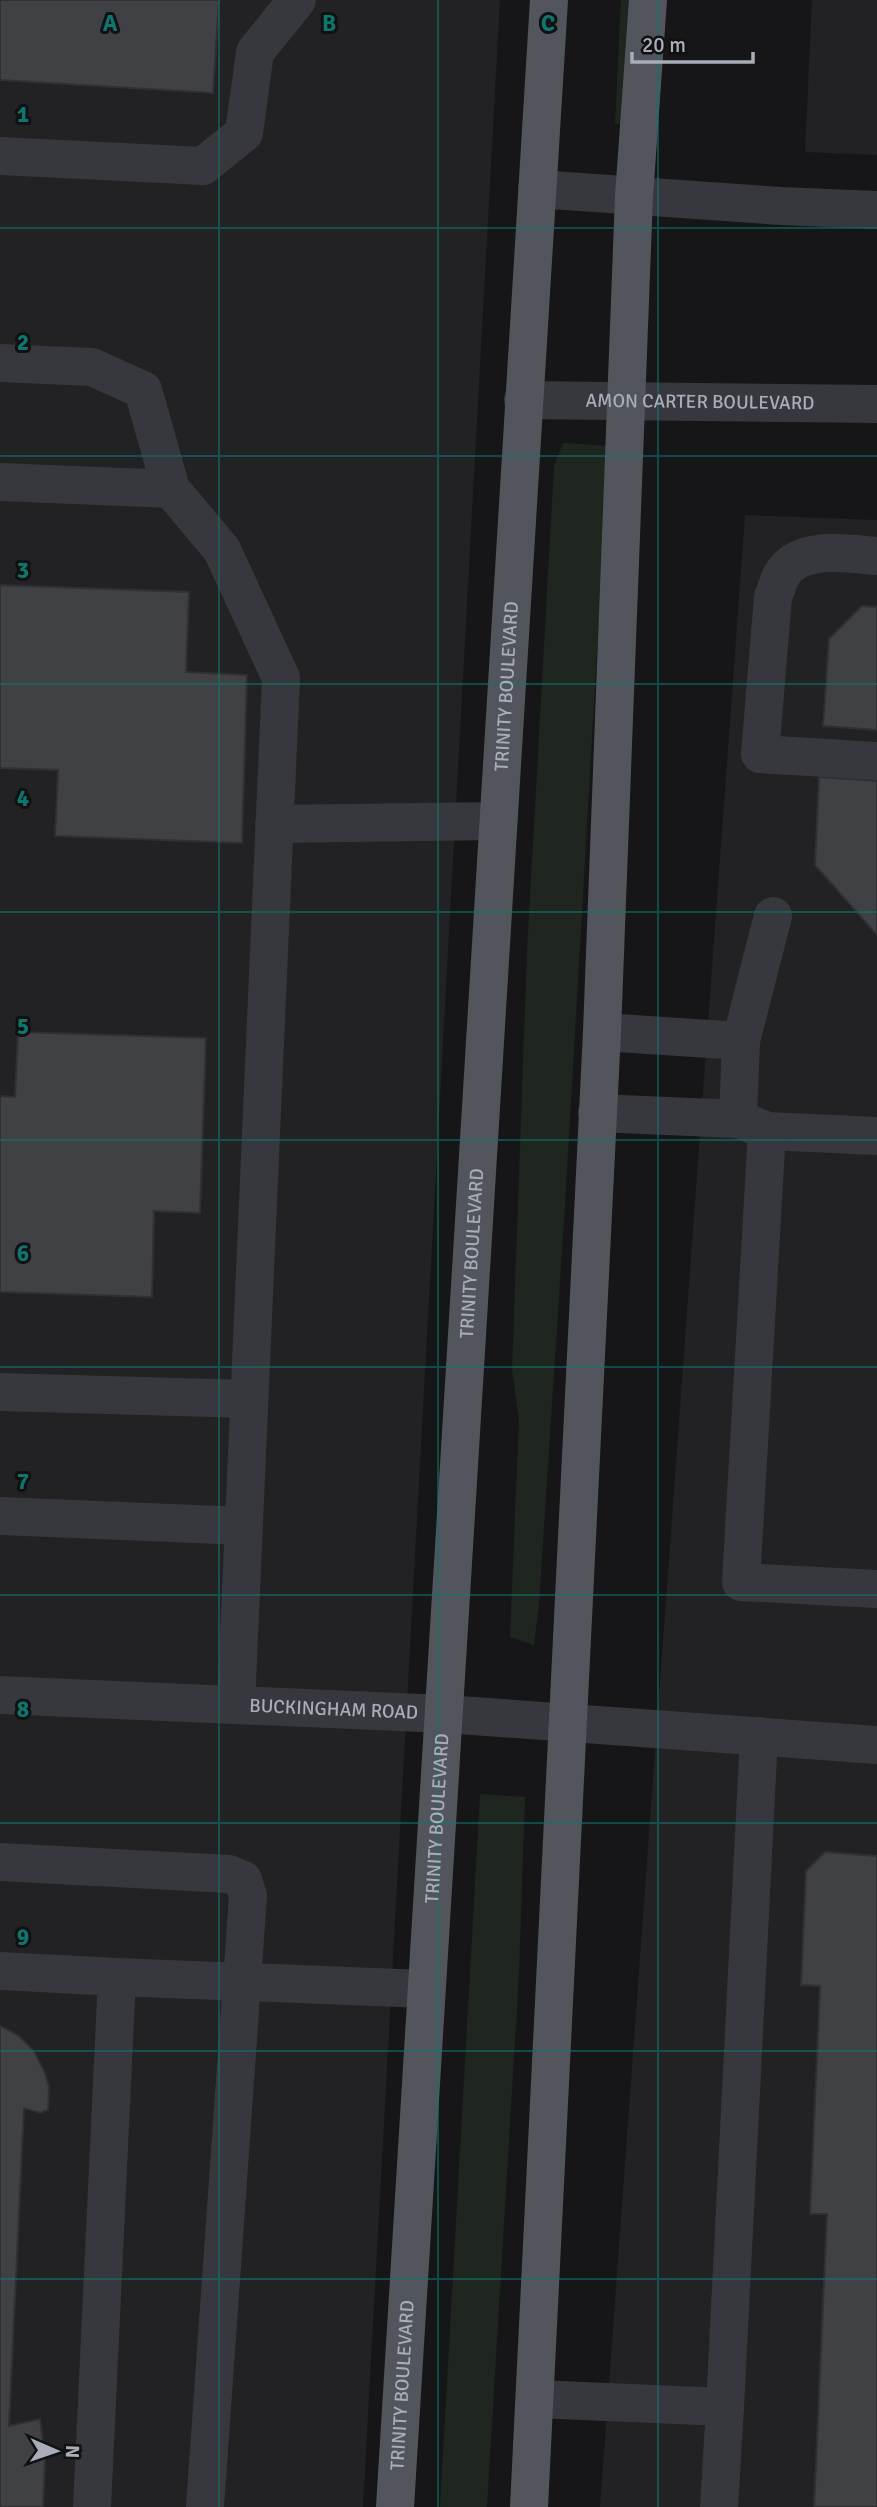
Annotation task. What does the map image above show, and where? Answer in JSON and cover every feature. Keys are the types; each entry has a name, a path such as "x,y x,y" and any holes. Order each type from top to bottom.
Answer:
{"main road":[{"name":"TRINITY BOULEVARD","path":"395,2507 549,0"},
{"path":"529,2507 602,1032 634,196 649,0"}],"street":[{"path":"0,156 203,166 244,133 255,52 297,0"},
{"path":"537,189 877,210"},
{"path":"0,363 92,368 143,390 171,489 222,550 281,678 236,1705"},
{"name":"AMON CARTER BOULEVARD","path":"523,400 877,404"},
{"path":"0,482 171,489"},
{"path":"877,556 815,553 797,561 782,574 773,597 760,754 877,761"},
{"path":"274,824 498,821"},
{"path":"773,916 741,1041 753,1125 741,1582 877,1589"},
{"path":"602,1032 741,1041"},
{"path":"597,1112 877,1136"},
{"path":"0,1392 249,1399"},
{"path":"0,1516 243,1526"},
{"name":"BUCKINGHAM ROAD","path":"0,1695 445,1714 877,1745"},
{"path":"719,2507 759,1736"},
{"path":"0,1862 229,1874 243,1880 248,1896 205,2507"},
{"path":"0,1971 425,1989"},
{"path":"92,2507 117,1977"},
{"path":"536,2399 725,2407"}],"shaded area":[{"path":"0,0 500,0 363,2507 0,2507"},
{"path":"621,0 633,0 625,123 615,124"},
{"path":"812,0 877,0 877,155 805,152"},
{"path":"563,443 609,446 565,1205 539,1604 534,1645 510,1637 519,1419 512,1370 527,951 554,466"},
{"path":"745,515 877,520 877,2507 600,2507"},
{"path":"480,1794 525,1797 519,1974 487,2507 440,2507"}],"building":[{"path":"0,0 219,0 213,93 0,80"},
{"path":"0,585 189,592 186,672 247,675 242,843 55,836 58,770 0,768"},
{"path":"862,606 877,607 877,730 823,726 829,639"},
{"path":"819,777 877,781 877,935 815,865"},
{"path":"18,1032 206,1038 200,1213 154,1211 152,1297 0,1292 0,1096 15,1097"},
{"path":"825,1852 877,1856 877,2507 814,2507 827,2214 810,2214 820,1986 801,1985 806,1871"},
{"path":"0,2026 18,2035 34,2051 49,2086 48,2110 40,2113 24,2108 9,2426 40,2419 45,2459 43,2507 0,2507"}]}
